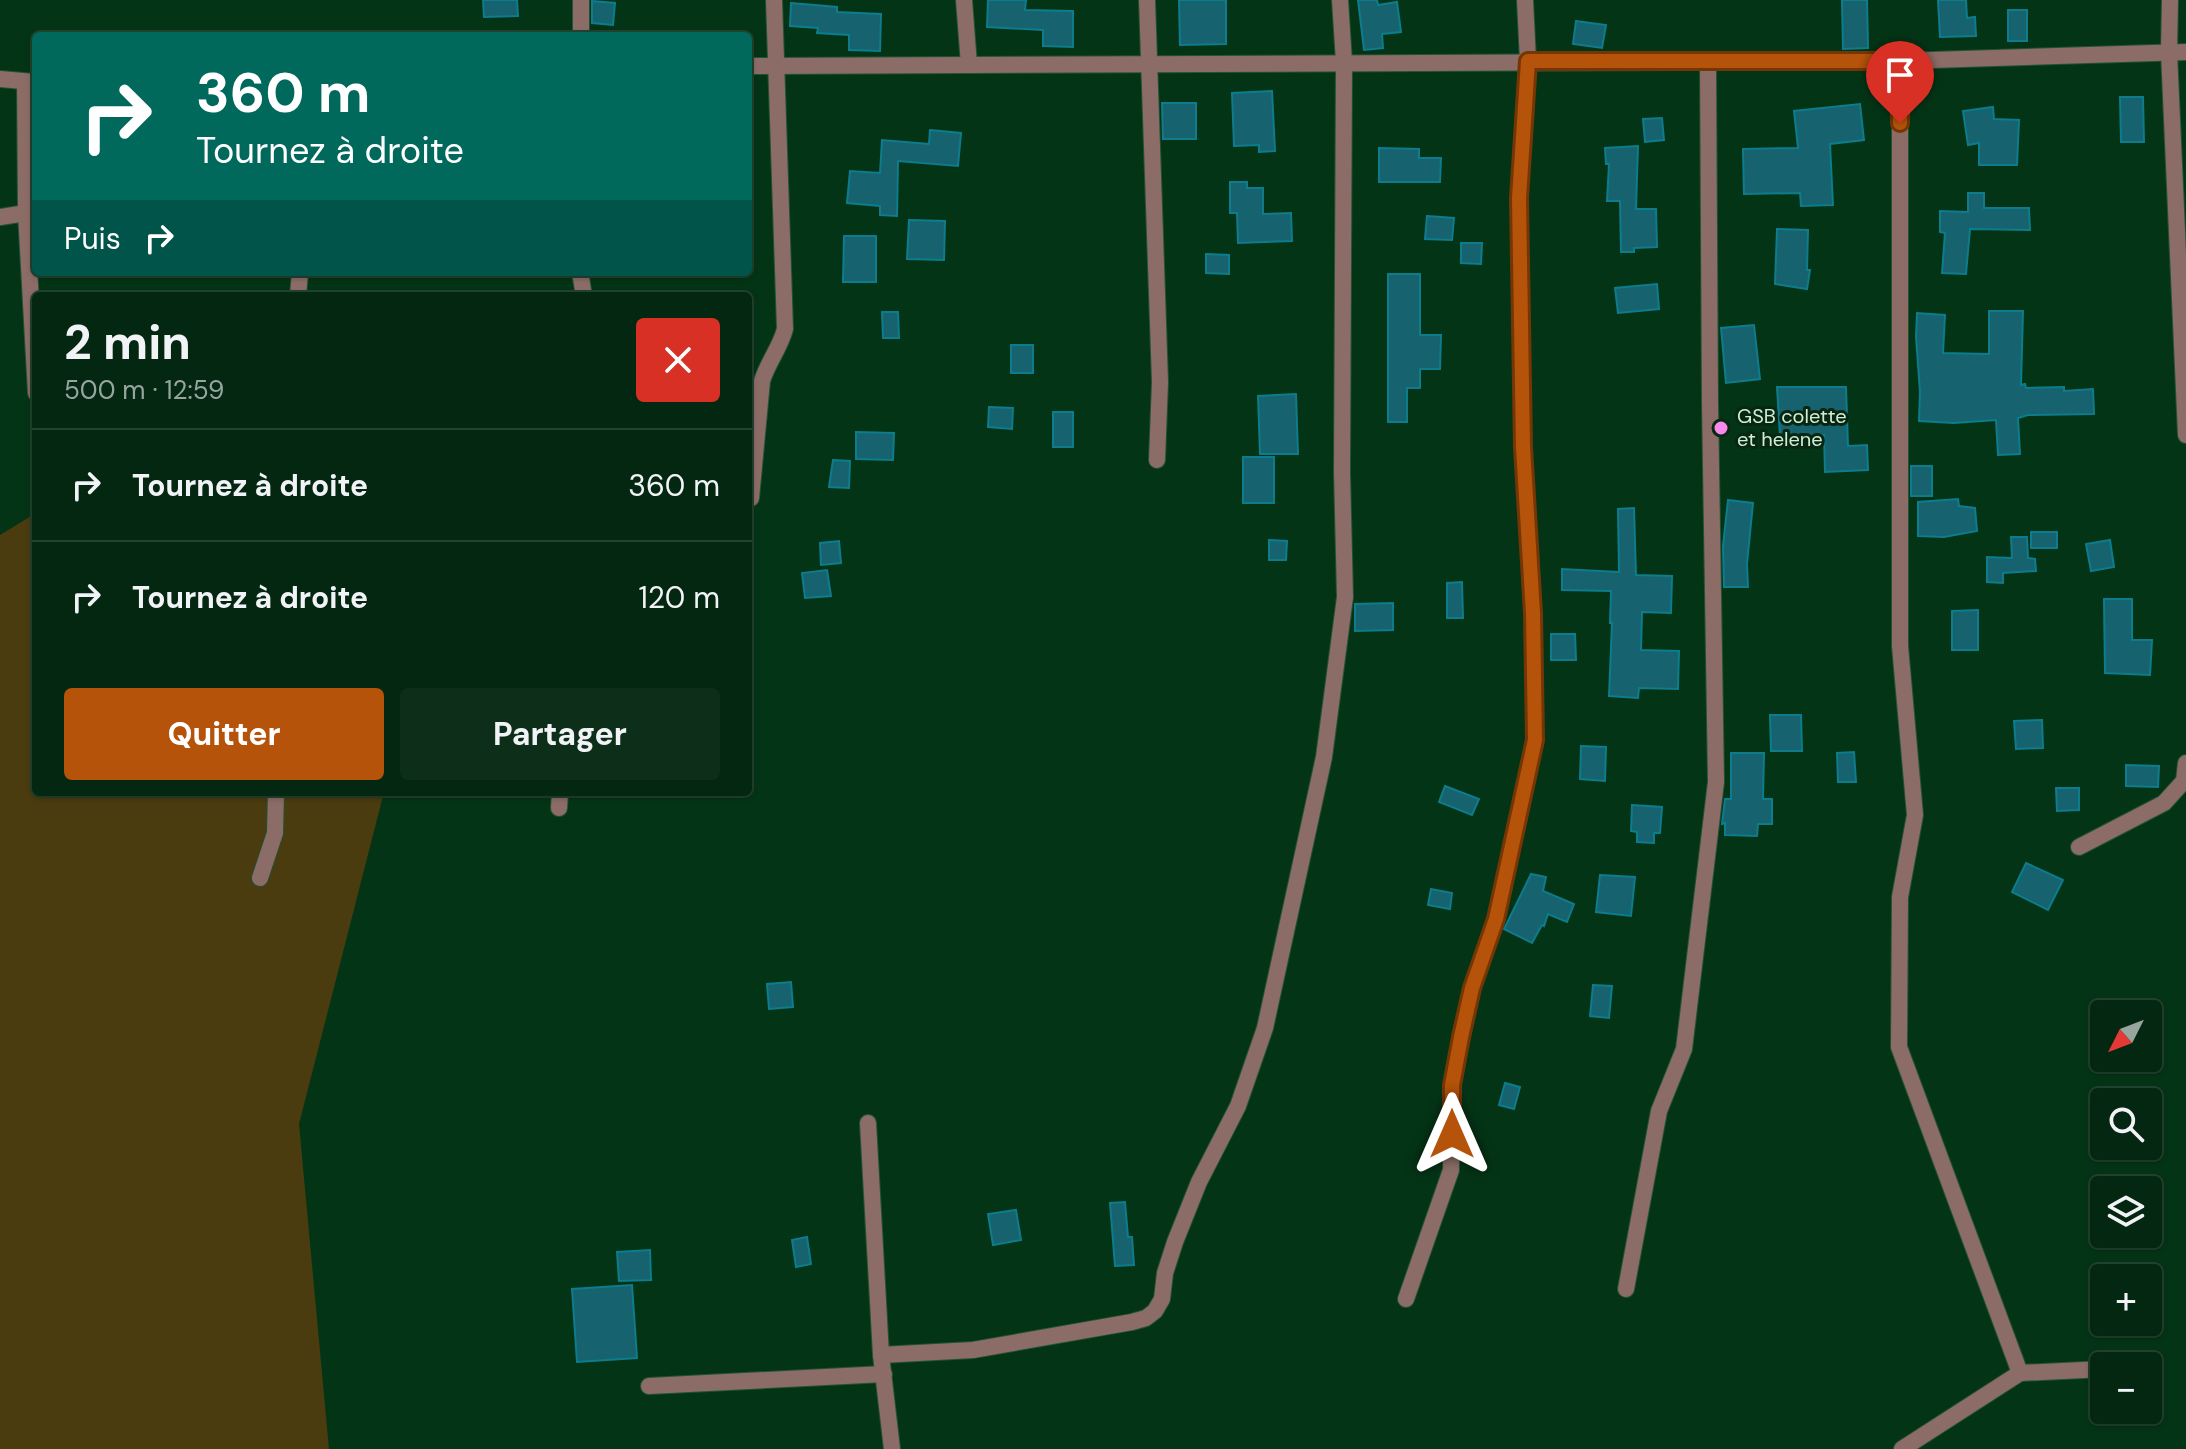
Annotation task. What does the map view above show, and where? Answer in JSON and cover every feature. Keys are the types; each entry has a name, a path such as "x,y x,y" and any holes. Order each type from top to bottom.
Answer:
{"street":[{"path":"581,0 581,32"},
{"path":"752,487 762,381 781,344 785,329 774,0"},
{"path":"964,0 969,65"},
{"path":"1147,0 1160,382 1157,460"},
{"path":"881,1355 973,1350 1146,1318 1155,1311 1162,1299 1165,1273 1175,1242 1199,1182 1238,1106 1265,1028 1324,757 1345,597 1342,472 1344,62 1340,0"},
{"path":"1406,1299 1451,1170 1452,1085 1461,1037 1472,988 1496,919 1535,740 1533,613 1523,447 1519,198 1528,61 1525,0"},
{"path":"2170,0 2178,52 2186,435"},
{"path":"752,66 1528,61 1708,63 1900,61 2178,52"},
{"path":"1900,61 1900,646 1915,815 1900,897 1899,1047 2020,1373"},
{"path":"1626,1289 1659,1111 1684,1049 1716,782 1708,63"},
{"path":"0,79 31,82 26,213 32,321"},
{"path":"0,217 26,213"},
{"path":"2079,847 2164,803 2184,781 2186,763"},
{"path":"260,878 275,833 276,796"},
{"path":"868,1123 881,1355 892,1449"},
{"path":"1902,1449 2020,1373 2090,1370"},
{"path":"649,1386 884,1374"}],"shaded area":[{"path":"32,515 32,796 383,796 299,1124 329,1449 0,1449 0,535"}],"building":[{"path":"483,0 517,0 518,16 484,17"},
{"path":"988,0 1026,0 1025,10 1073,11 1073,47 1043,46 1043,30 987,27"},
{"path":"1179,0 1226,0 1226,44 1180,45"},
{"path":"1358,0 1377,0 1378,5 1397,2 1401,32 1382,34 1383,48 1364,50"},
{"path":"1842,0 1867,0 1868,48 1843,49"},
{"path":"1938,0 1966,0 1967,18 1975,17 1976,36 1940,37"},
{"path":"592,1 615,3 613,25 592,23"},
{"path":"791,3 837,7 837,12 881,14 880,51 849,50 849,35 817,33 818,28 790,26"},
{"path":"2008,10 2027,10 2027,41 2008,41"},
{"path":"1576,21 1606,25 1602,48 1573,44"},
{"path":"1272,91 1275,151 1259,152 1259,145 1234,146 1232,93"},
{"path":"2120,97 2143,97 2144,142 2121,142"},
{"path":"1162,103 1196,103 1196,139 1163,139"},
{"path":"1860,104 1864,140 1830,144 1833,205 1801,206 1800,193 1744,194 1743,149 1798,148 1794,111"},
{"path":"1993,107 1994,119 2019,120 2017,165 1979,165 1979,143 1968,145 1963,111"},
{"path":"1662,118 1664,140 1645,142 1643,119"},
{"path":"930,130 961,133 958,166 898,161 897,216 880,215 880,206 847,203 850,171 880,173 882,140 929,144"},
{"path":"1638,146 1636,209 1656,209 1657,247 1621,252 1620,201 1607,201 1609,164 1606,164 1605,148"},
{"path":"1379,148 1419,149 1419,158 1441,158 1440,182 1379,182"},
{"path":"1230,182 1247,182 1247,188 1263,188 1263,214 1291,213 1292,241 1238,243 1237,213 1230,213"},
{"path":"1968,193 1984,193 1984,208 2029,208 2030,230 1970,229 1966,274 1942,273 1945,233 1940,232 1940,211 1968,212"},
{"path":"1427,216 1454,218 1452,240 1425,239"},
{"path":"909,220 945,221 944,260 907,259"},
{"path":"1777,229 1808,230 1807,270 1810,270 1807,289 1775,284"},
{"path":"844,236 876,236 876,282 843,282"},
{"path":"1461,243 1482,243 1481,264 1461,263"},
{"path":"1206,254 1229,255 1229,274 1206,273"},
{"path":"1388,274 1420,274 1420,335 1441,335 1440,369 1420,369 1420,388 1407,388 1407,422 1388,422"},
{"path":"1657,284 1659,309 1618,313 1615,288"},
{"path":"1989,311 2023,311 2021,385 2025,384 2026,388 2064,387 2064,391 2093,389 2094,414 2028,415 2018,418 2020,454 1998,455 1996,420 1954,423 1919,421 1917,313 1945,315 1943,353 1989,354"},
{"path":"882,312 898,312 899,338 883,338"},
{"path":"1754,325 1760,379 1726,383 1721,328"},
{"path":"1011,345 1033,345 1033,373 1011,373"},
{"path":"1777,387 1846,387 1848,446 1867,445 1868,470 1825,472 1824,435 1780,436"},
{"path":"1296,394 1298,454 1260,454 1258,396"},
{"path":"989,407 1013,408 1012,429 988,427"},
{"path":"1053,412 1073,412 1073,447 1053,447"},
{"path":"856,432 894,433 893,460 856,459"},
{"path":"1243,457 1274,457 1274,503 1243,503"},
{"path":"833,460 850,461 849,488 829,487"},
{"path":"1911,466 1932,466 1932,496 1911,496"},
{"path":"1958,499 1959,506 1975,508 1977,531 1944,537 1918,536 1918,502"},
{"path":"1728,500 1753,503 1748,587 1724,587 1723,546"},
{"path":"1634,508 1636,575 1672,576 1671,613 1642,612 1641,650 1679,651 1678,689 1639,688 1638,698 1609,696 1611,591 1562,590 1562,569 1619,572 1618,509"},
{"path":"2031,532 2057,532 2057,548 2031,548"},
{"path":"2011,537 2027,537 2028,558 2035,559 2036,571 2003,573 2003,583 1987,582 1987,557 2012,558"},
{"path":"1269,540 1287,541 1286,560 1269,560"},
{"path":"2110,540 2114,567 2091,571 2086,544"},
{"path":"839,541 841,563 821,565 820,543"},
{"path":"827,570 831,596 805,598 802,573"},
{"path":"1462,582 1463,618 1447,618 1447,583"},
{"path":"2104,599 2132,599 2132,640 2152,640 2150,675 2105,673"},
{"path":"1393,603 1393,630 1355,631 1355,604"},
{"path":"1978,610 1978,650 1952,650 1952,611"},
{"path":"1551,634 1575,634 1576,660 1551,660"},
{"path":"1770,715 1801,715 1802,751 1771,751"},
{"path":"2042,720 2043,748 2016,749 2014,721"},
{"path":"1581,746 1606,747 1605,781 1580,779"},
{"path":"1854,752 1856,782 1838,782 1837,753"},
{"path":"1731,753 1764,753 1763,799 1772,799 1772,824 1758,824 1757,836 1725,835 1725,823 1722,824 1725,799 1731,799"},
{"path":"2126,765 2159,766 2158,787 2126,786"},
{"path":"1445,786 1479,799 1472,815 1439,802"},
{"path":"2056,788 2079,788 2079,810 2057,811"},
{"path":"1632,805 1662,807 1660,833 1654,833 1654,843 1637,842 1637,832 1631,831"},
{"path":"2026,863 2063,880 2048,910 2012,892"},
{"path":"1531,874 1546,877 1543,891 1574,904 1567,922 1548,914 1532,943 1504,929"},
{"path":"1600,875 1635,877 1631,916 1596,912"},
{"path":"1431,889 1452,893 1450,909 1428,905"},
{"path":"791,982 793,1007 769,1009 767,984"},
{"path":"1593,985 1612,986 1609,1018 1590,1016"},
{"path":"1505,1083 1520,1087 1514,1109 1499,1105"},
{"path":"1125,1202 1134,1265 1115,1266 1110,1203"},
{"path":"1016,1210 1021,1240 993,1245 988,1214"},
{"path":"807,1237 811,1264 796,1267 792,1240"},
{"path":"650,1250 651,1280 619,1281 617,1252"},
{"path":"632,1285 637,1358 577,1362 572,1289"}],"place":[{"name":"GSB colette et helene","path":"1721,428"}],"route":[{"path":"1452,1134 1452,1085 1461,1037 1472,988 1496,919 1535,740 1533,613 1523,447 1519,198 1528,61 1900,61 1900,123"}]}
